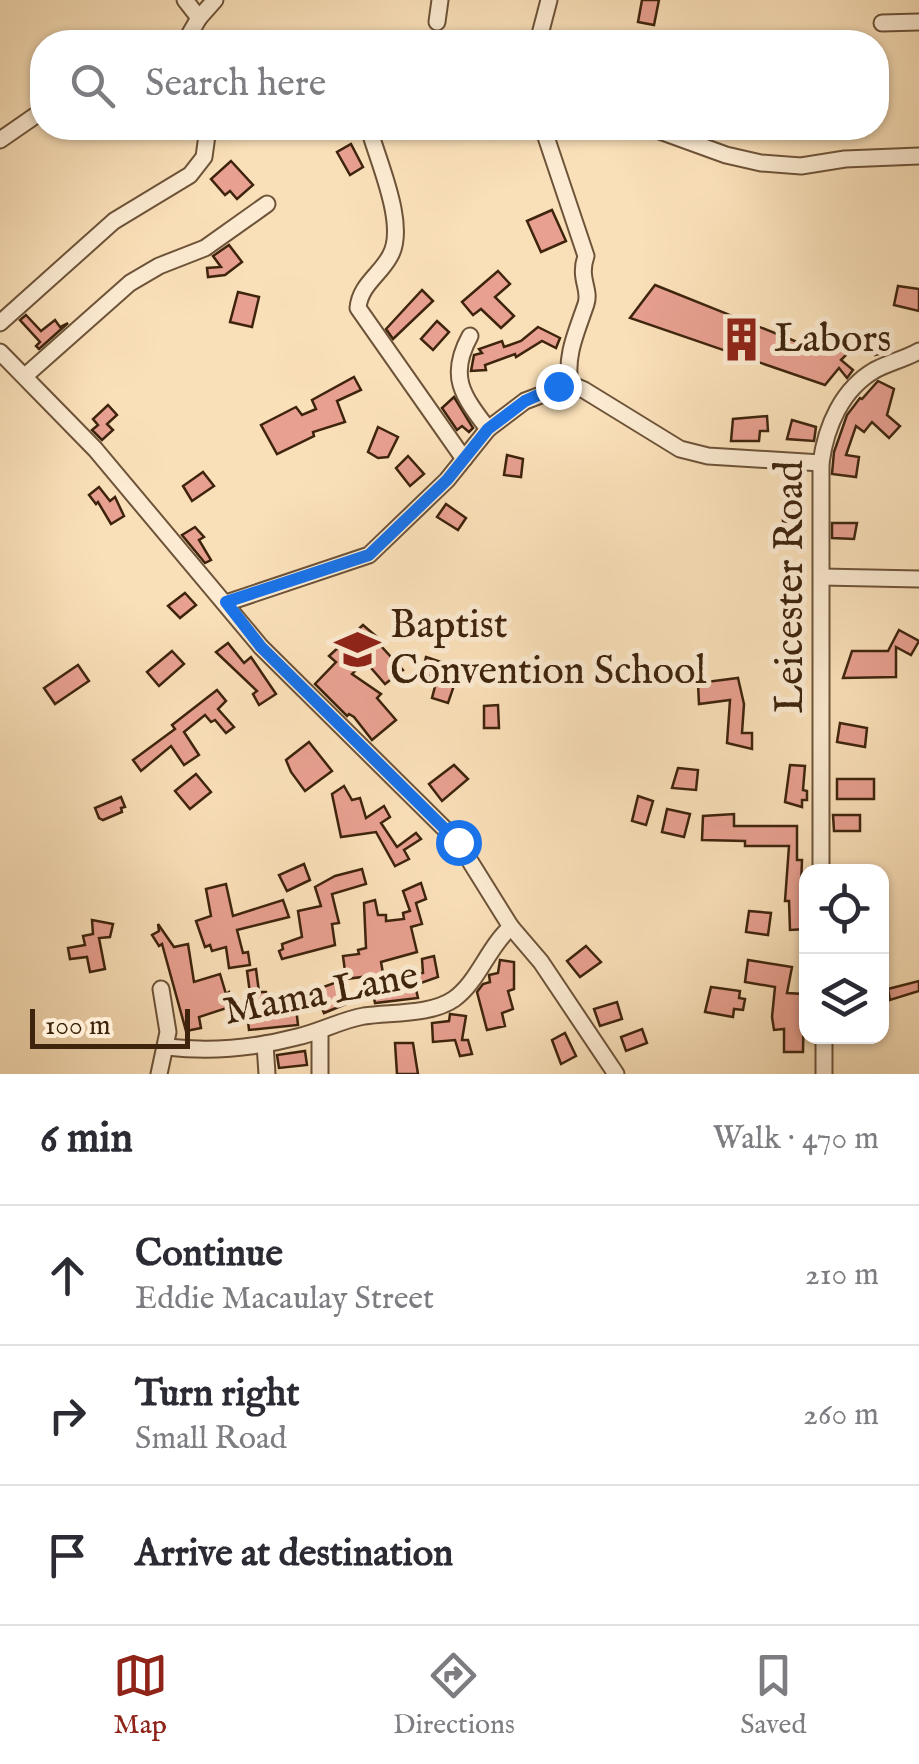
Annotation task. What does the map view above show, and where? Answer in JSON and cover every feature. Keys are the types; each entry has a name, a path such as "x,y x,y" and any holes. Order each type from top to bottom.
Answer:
{"street":[{"path":"185,0 199,18"},
{"path":"192,30 215,0"},
{"path":"437,22 440,0"},
{"path":"541,30 549,0"},
{"path":"882,23 919,22"},
{"path":"0,140 30,119"},
{"path":"0,323 127,210 190,175 204,157 206,140"},
{"path":"372,140 396,222 397,240 390,257 363,290 358,308 464,459"},
{"path":"547,140 586,256 581,272 588,300 574,334 570,384"},
{"path":"685,140 726,155 802,166 845,158 919,156"},
{"path":"25,376 130,284 159,266 205,248 267,204"},
{"path":"470,336 460,356 459,377 470,403 488,429"},
{"name":"Leicester Road","path":"822,864 820,462 827,431 851,389 877,369 919,350"},
{"path":"0,352 106,462 261,647 449,832 616,1074"},
{"path":"226,602 369,555 464,459 488,429 525,401 558,386 570,384 584,390 680,448 708,456 820,462"},
{"path":"822,577 919,579"},
{"name":"Mama Lane","path":"167,1047 212,1050 265,1044 361,1017 446,1004 464,990 494,944 511,927"},
{"path":"159,1074 167,1047 161,989"},
{"path":"320,1031 320,1074"},
{"path":"265,1044 268,1074"},
{"path":"824,1044 824,1074"}],"building":[{"path":"642,0 659,0 654,25 638,22"},
{"path":"351,144 363,167 350,175 337,152"},
{"path":"231,161 253,185 237,199 230,191 225,195 211,179"},
{"path":"552,210 566,241 541,252 527,221"},
{"path":"229,245 242,262 225,275 208,277 207,268 221,267 213,256"},
{"path":"498,271 510,284 495,297 514,316 501,328 481,309 473,315 462,302"},
{"name":"Labors","path":"655,285 817,350 825,338 848,353 841,360 853,370 847,378 839,368 825,385 630,318"},
{"path":"898,286 919,289 919,311 894,305"},
{"path":"422,290 433,301 393,339 386,329"},
{"path":"238,292 259,297 252,327 230,322"},
{"path":"26,315 41,331 55,320 60,327 68,323 39,349 36,346 40,342 20,320"},
{"path":"437,321 449,332 433,350 421,339"},
{"path":"538,327 560,338 556,348 542,341 516,357 515,354 485,365 486,370 471,371 474,355 482,353 479,349 502,341 504,347 521,341"},
{"path":"882,330 891,351 875,355 870,334"},
{"path":"354,377 361,390 337,401 345,422 313,432 314,436 277,454 261,425 296,407 302,415 316,409 312,400"},
{"path":"878,381 894,389 887,415 900,426 889,438 872,422 864,432 856,426 846,455 859,457 856,477 832,474 834,452 847,415"},
{"path":"454,397 473,428 469,432 462,426 457,430 442,408"},
{"path":"108,405 117,415 107,424 113,430 102,440 92,430 98,425 93,419"},
{"path":"767,416 768,431 760,431 759,441 731,441 733,419"},
{"path":"792,420 816,427 814,441 787,439"},
{"path":"378,427 398,437 388,457 378,458 368,452"},
{"path":"507,455 523,459 521,477 504,475"},
{"path":"408,456 424,474 410,486 396,468"},
{"path":"203,472 214,486 192,501 183,486"},
{"path":"99,487 110,501 115,497 124,516 111,524 89,495"},
{"path":"784,489 798,489 796,521 783,522"},
{"path":"446,504 466,518 458,530 437,517"},
{"path":"832,523 857,523 854,539 832,538"},
{"path":"195,527 204,537 199,540 211,560 205,563 182,535"},
{"path":"185,593 196,605 180,618 168,606"},
{"path":"363,625 384,643 381,646 403,670 385,684 365,661 352,674 381,694 377,698 396,720 372,740 354,717 347,716 315,684 336,662 329,656"},
{"path":"899,630 919,641 911,655 896,647 896,677 843,678 852,651 888,651"},
{"path":"228,643 244,663 251,657 276,694 259,705 253,694 257,691 216,652"},
{"path":"172,651 184,664 159,686 147,672"},
{"path":"426,657 441,662 438,669 458,674 448,703 432,698 437,679 422,674"},
{"path":"78,665 89,681 55,704 44,688"},
{"path":"738,678 744,704 742,733 752,733 752,749 727,743 730,700 699,704 698,683"},
{"path":"217,690 226,701 218,709 234,727 226,733 205,715 184,732 199,755 184,765 171,746 141,771 133,760 175,729 172,725"},
{"path":"498,705 499,728 484,728 484,706"},
{"path":"840,723 867,728 865,747 837,742"},
{"path":"309,742 332,771 305,791 286,760"},
{"path":"454,765 468,779 442,801 429,784"},
{"path":"790,765 805,766 803,790 807,791 807,800 802,800 802,807 785,802"},
{"path":"678,768 698,770 696,790 672,788"},
{"path":"196,774 211,792 190,809 175,791"},
{"path":"837,779 874,779 874,799 837,799"},
{"path":"344,786 352,800 360,798 366,818 384,806 390,817 381,823 397,847 416,833 421,839 404,850 409,859 395,866 376,832 341,837 332,794"},
{"path":"638,796 653,801 646,825 632,821"},
{"path":"121,797 125,807 122,812 99,818 95,808"},
{"path":"667,809 690,814 684,837 662,832"},
{"path":"734,814 734,826 797,826 797,860 802,860 799,929 790,930 789,901 785,901 789,846 745,846 745,841 702,840 703,816"},
{"path":"833,815 860,815 860,831 834,831"},
{"path":"304,864 310,880 287,891 279,875"},
{"path":"362,869 366,884 332,894 339,923 332,924 335,945 282,959 282,944 302,937 298,911 321,906 315,887 335,876"},
{"path":"421,883 426,899 416,903 422,924 411,927 417,952 381,962 384,979 423,973 422,959 434,956 438,977 415,985 418,998 375,1003 370,976 346,979 343,956 359,954 358,950 366,948 364,903 375,900 378,915 386,915 386,921 404,919 403,913 410,911 403,891"},
{"path":"226,884 233,916 283,900 289,917 237,930 250,965 229,968 226,947 212,951 210,945 205,947 196,921 211,916 206,889"},
{"path":"749,911 771,913 768,935 746,932"},
{"path":"92,920 113,924 110,937 99,938 105,969 90,972 87,957 70,959 68,948 85,945 83,936 93,934"},
{"path":"158,924 174,947 188,944 194,982 220,974 226,994 229,992 233,1006 199,1017 201,1028 186,1031 162,944 159,946 152,935 159,931"},
{"path":"586,946 601,962 580,977 567,961"},
{"path":"500,960 514,962 514,989 508,991 513,1009 502,1013 505,1026 487,1030 477,992 490,982 489,975 498,973"},
{"path":"748,960 792,967 787,993 799,994 799,1044 803,1044 803,1052 784,1052 784,1029 774,1030 775,987 745,982"},
{"path":"256,969 259,992 266,992 267,999 294,990 298,1025 249,1030 247,971"},
{"path":"919,981 919,991 890,1000 889,989"},
{"path":"337,982 346,1004 324,1013 315,990"},
{"path":"711,987 740,991 739,998 745,999 743,1010 734,1009 733,1017 705,1012"},
{"path":"617,1002 622,1019 600,1026 594,1009"},
{"path":"450,1014 466,1016 462,1040 468,1040 472,1054 460,1056 455,1040 433,1042 432,1023 449,1021"},
{"path":"642,1029 647,1043 626,1051 621,1037"},
{"path":"565,1033 576,1056 561,1064 552,1040"},
{"path":"395,1043 413,1043 418,1074 397,1074"},
{"path":"305,1051 307,1065 279,1068 277,1055"}],"place":[{"name":"Labors","path":"741,340"},
{"name":"Baptist Convention School","path":"357,649"}],"route":[{"path":"458,842 261,647 226,602 369,555 447,480 488,429 525,401 558,386"}]}
